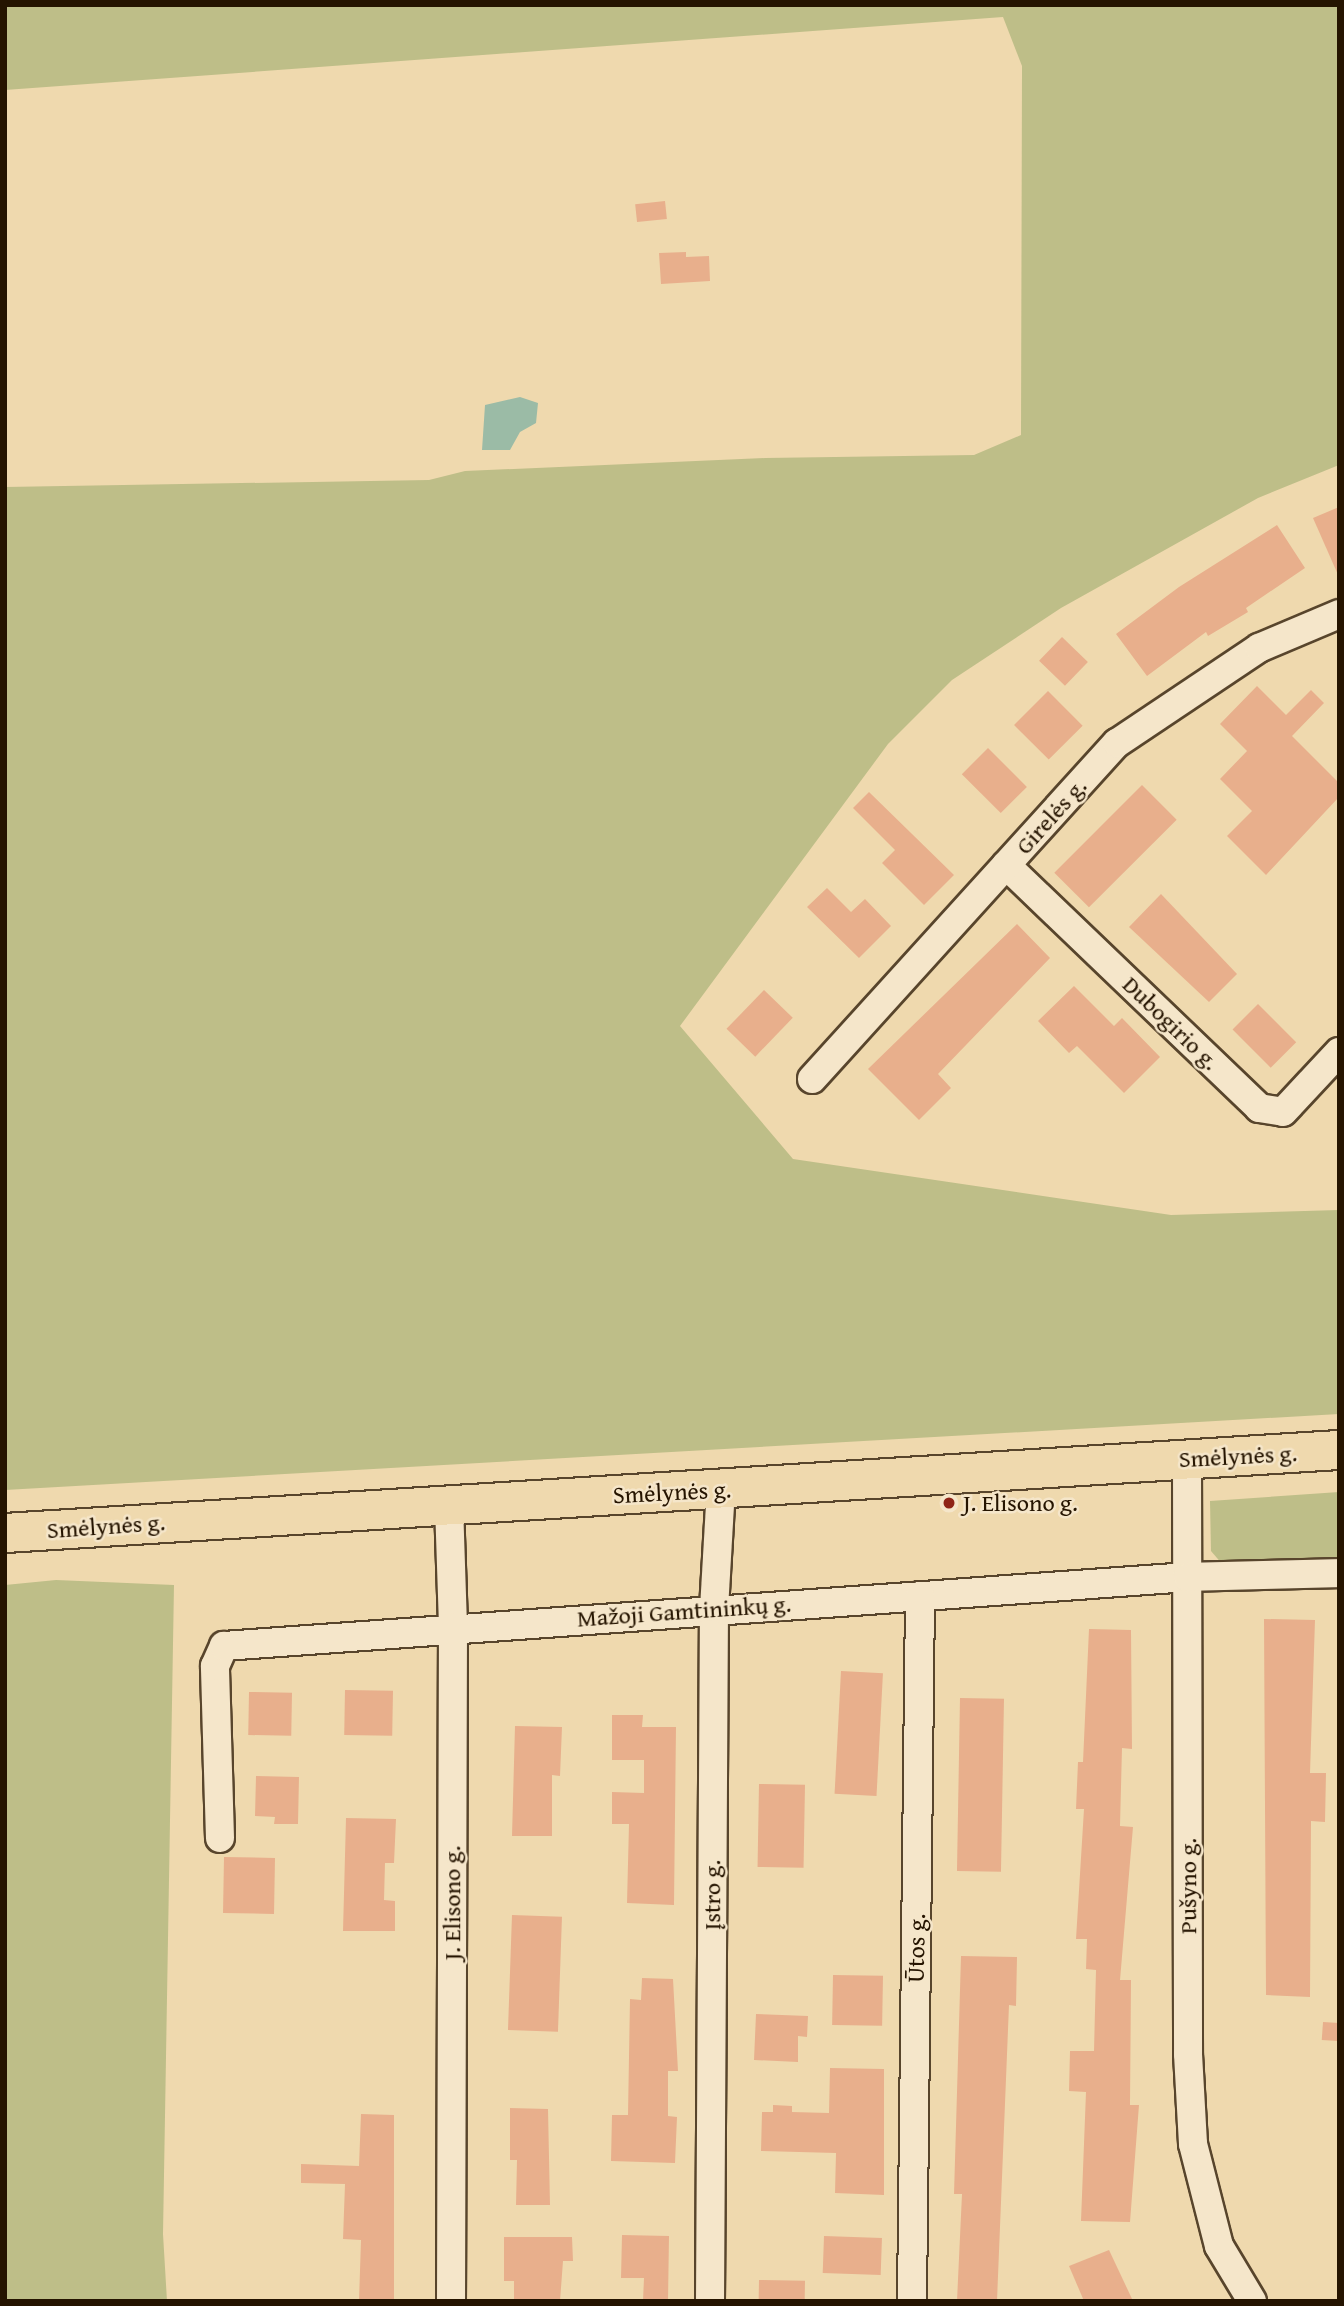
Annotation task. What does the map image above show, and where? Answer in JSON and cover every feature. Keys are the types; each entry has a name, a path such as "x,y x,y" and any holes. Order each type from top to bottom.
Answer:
{"highway":[{"name":"Smėlynės g.","path":"5,1533 1339,1450"}],"street":[{"name":"Girelės g.","path":"812,1079 1117,743 1259,648 1335,620"},
{"name":"Dubogirio g.","path":"1006,865 1259,1108 1283,1112 1339,1052"},
{"name":"Pušyno g.","path":"1186,1459 1188,2054 1193,2144 1219,2246 1252,2301"},
{"name":"Įstro g.","path":"710,2301 714,1609 721,1489"},
{"name":"J. Elisono g.","path":"449,1505 453,1627 451,2301"},
{"name":"Mažoji Gamtininkų g.","path":"220,1838 215,1666 224,1646 453,1627 1188,1577 1339,1573"},
{"name":"Ūtos g.","path":"912,2301 920,1596"}],"green space":[{"path":"5,5 1339,5 1339,465 1258,498 1061,608 952,680 888,744 680,1026 793,1159 1171,1215 1339,1210 1339,1414 5,1490 5,487 429,480 465,471 765,458 974,455 1021,435 1022,66 1003,17 5,90"},
{"path":"1339,1492 1339,1561 1223,1565 1211,1551 1210,1501"},
{"path":"56,1580 174,1585 163,2234 167,2301 5,2301 5,1585"}],"shaded area":[{"path":"520,397 538,403 536,423 520,432 510,450 482,450 485,405"}],"building":[{"path":"665,201 667,219 637,222 635,204"},
{"path":"686,252 686,257 709,256 710,281 661,284 659,253"},
{"path":"1339,507 1339,577 1313,518"},
{"path":"1277,525 1305,568 1246,608 1248,612 1208,636 1206,632 1147,676 1116,634 1179,587"},
{"path":"1062,637 1088,662 1065,686 1039,661"},
{"path":"1257,686 1286,715 1311,690 1324,703 1292,736 1339,783 1339,797 1266,875 1227,836 1252,811 1220,779 1247,751 1220,724"},
{"path":"1048,691 1083,726 1049,760 1014,725"},
{"path":"988,748 1027,787 1001,813 962,774"},
{"path":"1142,785 1177,820 1089,907 1054,873"},
{"path":"869,792 954,875 924,905 882,863 895,850 853,808"},
{"path":"827,888 851,912 865,899 891,926 859,958 807,907"},
{"path":"1161,894 1237,974 1209,1002 1129,927"},
{"path":"1017,924 1050,958 938,1074 951,1088 919,1120 868,1069"},
{"path":"1074,986 1114,1026 1122,1018 1160,1057 1124,1093 1077,1046 1069,1053 1038,1021"},
{"path":"764,990 793,1018 755,1057 726,1029"},
{"path":"1258,1004 1296,1042 1271,1068 1233,1029"},
{"path":"1264,1619 1315,1620 1310,1773 1326,1773 1325,1822 1311,1821 1310,1997 1266,1995"},
{"path":"1089,1629 1131,1630 1132,1749 1122,1748 1120,1826 1133,1827 1120,1980 1131,1980 1130,2105 1139,2105 1130,2222 1081,2221 1086,2092 1069,2091 1070,2051 1094,2051 1096,1970 1086,1969 1087,1939 1076,1939 1084,1809 1076,1809 1078,1762 1083,1762"},
{"path":"841,1671 883,1673 877,1796 835,1794"},
{"path":"345,1690 393,1691 392,1736 344,1735"},
{"path":"249,1692 292,1693 291,1736 248,1735"},
{"path":"960,1698 1004,1699 1001,1872 957,1871"},
{"path":"612,1715 643,1715 642,1727 676,1727 674,1905 627,1903 629,1824 612,1824 612,1792 644,1793 644,1760 612,1760"},
{"path":"515,1726 562,1727 560,1776 552,1775 552,1836 512,1836"},
{"path":"256,1776 299,1777 298,1824 274,1824 275,1817 255,1816"},
{"path":"759,1784 805,1785 804,1868 758,1867"},
{"path":"346,1818 396,1819 394,1863 385,1863 384,1900 395,1901 395,1931 343,1931"},
{"path":"224,1857 275,1858 274,1914 223,1913"},
{"path":"512,1915 562,1917 558,2032 508,2030"},
{"path":"961,1956 1017,1957 1016,2006 1009,2005 997,2301 957,2301 962,2194 954,2194"},
{"path":"833,1975 883,1976 882,2026 832,2025"},
{"path":"642,1978 673,1979 678,2071 668,2071 668,2116 677,2117 675,2163 611,2161 612,2115 628,2115 630,1999 641,2000"},
{"path":"756,2014 808,2016 807,2037 798,2036 798,2062 754,2060"},
{"path":"1323,2022 1339,2023 1338,2041 1322,2040"},
{"path":"830,2068 884,2069 884,2195 835,2193 836,2153 761,2151 762,2112 773,2112 773,2105 792,2106 792,2112 829,2113"},
{"path":"510,2108 548,2109 550,2205 516,2205 517,2160 510,2160"},
{"path":"361,2114 394,2115 394,2301 359,2301 361,2240 343,2239 345,2184 301,2183 301,2164 359,2166"},
{"path":"622,2235 669,2236 668,2301 643,2301 644,2278 621,2278"},
{"path":"824,2236 882,2238 881,2275 823,2273"},
{"path":"504,2237 572,2237 573,2261 563,2261 560,2301 514,2301 514,2281 504,2281"},
{"path":"1109,2250 1133,2301 1084,2301 1069,2266"},
{"path":"759,2280 805,2281 805,2301 759,2301"}],"place":[{"name":"J. Elisono g.","path":"949,1503"}]}
